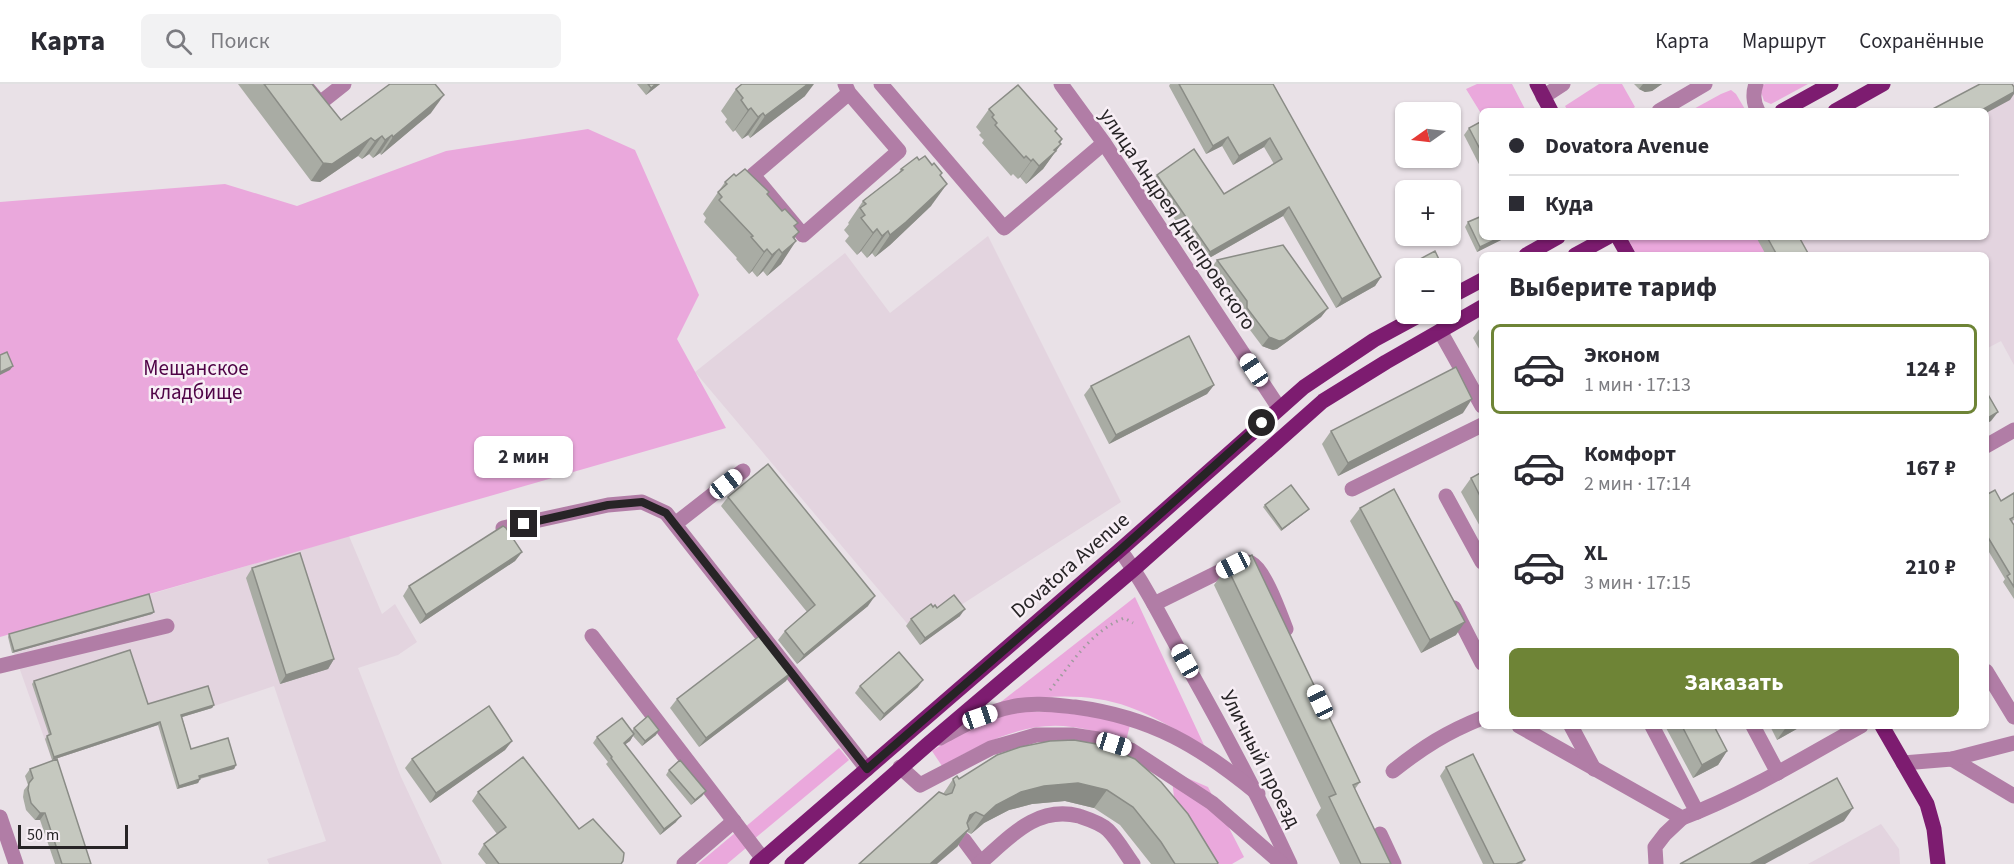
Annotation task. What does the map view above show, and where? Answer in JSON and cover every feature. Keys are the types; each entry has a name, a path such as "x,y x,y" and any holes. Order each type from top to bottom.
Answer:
{"main road":[{"path":"1787,108 1831,84"},
{"path":"1840,108 1883,84"},
{"path":"1540,90 1549,108"},
{"path":"1531,252 1553,240"},
{"path":"1580,252 1602,240"},
{"path":"1461,291 1479,282"},
{"name":"Dovatora Avenue","path":"792,864 900,768 1134,569 1323,401 1479,309"},
{"name":"Dovatora Avenue","path":"760,861 1120,550 1304,387 1374,340 1404,324"},
{"path":"1884,729 1927,804 1934,829 1938,864"}],"street":[{"path":"304,84 320,103 344,84"},
{"path":"881,84 1004,228 1104,143"},
{"name":"улица Андрея Днепровского","path":"1061,84 1104,143 1279,408"},
{"path":"1540,90 1563,84"},
{"path":"1664,108 1705,84"},
{"path":"1756,84 1754,90 1756,108"},
{"path":"847,88 899,151 803,235 753,175 847,88"},
{"path":"1440,331 1479,401"},
{"path":"1352,489 1479,426"},
{"path":"1989,444 2014,430"},
{"path":"675,524 743,471"},
{"path":"1446,496 1479,556"},
{"path":"503,528 608,505 642,502 666,513 867,769"},
{"name":"Уличный проезд","path":"1120,550 1154,604 1258,794 1290,864"},
{"path":"1154,604 1244,561 1253,564 1262,574 1291,638"},
{"path":"1450,599 1479,657"},
{"path":"0,666 167,626"},
{"path":"592,636 734,821 760,861"},
{"path":"1989,676 2014,717"},
{"path":"927,745 980,717 1012,707 1057,705 1109,712 1134,719 1191,745 1221,764 1258,794"},
{"path":"1393,771 1422,748 1479,719"},
{"path":"1524,729 1682,818"},
{"path":"1573,729 1594,769"},
{"path":"1654,729 1697,812"},
{"path":"1755,729 1778,773"},
{"path":"1656,864 1655,847 1682,818 1716,805 1856,729"},
{"path":"900,768 924,789 991,748 1035,735 1072,735 1098,739 1131,750 1212,803 1282,864"},
{"path":"1903,763 1952,759 2014,743"},
{"path":"1952,759 2014,796"},
{"path":"964,840 980,863 1032,820 1048,814 1067,813 1088,818 1107,829 1133,864"},
{"path":"0,817 16,864"},
{"path":"684,864 734,821"},
{"path":"1380,834 1394,864"}],"path":[{"path":"1048,693 1093,636 1110,624 1124,618 1133,622"}],"shaded area":[{"path":"2000,84 2014,84 2014,365 2001,341 1989,347 1989,252 1803,252 1797,240 1989,240 1988,108"},
{"path":"988,236 1121,502 916,634 695,372 845,253 890,313"},
{"path":"349,536 382,614 395,604 417,642 398,655 358,668 401,777 442,864 269,864 267,859 326,841 274,686 52,760 8,636"},
{"path":"1881,824 1899,849 1900,864 1808,864"}],"green space":[{"path":"1477,84 1512,84 1524,108 1479,108 1479,110 1466,89"},
{"path":"1599,84 1622,84 1635,107 1566,108 1565,106"},
{"path":"1765,84 1808,84 1771,104 1764,101 1761,92"},
{"path":"1731,90 1744,108 1695,108"},
{"name":"Мещанское кладбище","path":"588,129 635,150 699,295 677,339 726,428 0,637 0,202 225,184 297,206 446,151"},
{"path":"1792,240 1798,252 1635,252 1629,241"},
{"path":"1135,597 1204,745 1139,711 1113,702 1080,697 1047,697 997,705"},
{"path":"1072,711 1130,725 1126,741 1086,729 1055,726 1020,730 988,742 942,766 932,751 968,728 1014,712"},
{"path":"839,748 849,760 753,840 744,828"},
{"path":"1171,771 1208,787 1244,857 1232,864 1202,864 1177,823"},
{"path":"735,833 746,848 727,864 698,864"}],"building":[{"path":"264,84 312,84 341,120 390,84 435,84 444,95 393,137 392,135 385,140 382,136 375,141 371,138 332,164 323,163"},
{"path":"742,84 808,84 765,116 763,113 758,117 751,108 748,110 741,100 743,98 736,89"},
{"path":"1179,84 1273,84 1381,277 1342,299 1289,207 1210,252 1157,175 1194,149 1224,194 1282,159 1270,138 1239,156 1228,137 1213,146"},
{"path":"1980,84 2012,84 2014,87 2014,92 1985,108 1935,108"},
{"path":"1018,85 1057,129 1055,131 1062,139 1059,142 1061,144 1054,150 1056,151 1039,166 1033,159 1031,161 1026,156 1024,158 995,125 997,123 992,117 994,115 989,109"},
{"path":"1479,123 1479,147 1469,128"},
{"path":"925,156 942,173 940,175 947,184 890,235 888,231 882,236 877,229 873,233 861,218 865,215 860,208 866,204 863,201 917,157 919,160"},
{"path":"745,169 769,192 767,194 782,211 785,209 798,223 794,226 799,232 793,237 796,241 782,253 779,249 772,255 767,249 764,252 751,237 753,236 719,200 722,197 718,192 727,184 725,182 734,174 736,176"},
{"path":"1479,217 1479,240 1495,240 1480,247 1468,222"},
{"path":"1769,240 1801,240 1807,252 1775,252"},
{"path":"1283,245 1328,308 1284,340 1279,341 1269,337 1247,308 1247,301 1217,260"},
{"path":"1435,251 1438,258 1422,258"},
{"path":"1189,336 1214,385 1116,435 1091,386"},
{"path":"7,352 13,366 0,372 0,355"},
{"path":"1456,367 1472,399 1348,463 1331,431"},
{"path":"1989,396 1998,412 1989,417"},
{"path":"768,464 875,596 804,655 785,631 815,605 728,497"},
{"path":"1479,474 1479,494 1471,478"},
{"path":"1291,485 1309,509 1282,529 1265,505"},
{"path":"1394,489 1465,622 1430,640 1360,508"},
{"path":"1995,490 2001,501 2014,493 2014,517 2010,519 2014,525 2014,587 2007,576 2010,574 1989,539 1989,493"},
{"path":"503,526 522,552 426,615 409,586"},
{"path":"300,553 334,659 286,675 252,568"},
{"path":"1252,555 1360,782 1353,785 1391,864 1361,864 1329,797 1336,794 1227,567"},
{"path":"149,594 154,612 14,651 9,634"},
{"path":"954,595 965,609 925,638 911,619 931,604 937,608"},
{"path":"762,634 792,672 706,738 677,699"},
{"path":"130,650 148,704 208,686 214,705 181,715 191,749 228,738 236,765 199,776 200,779 179,786 160,722 54,757 47,736 51,734 34,681"},
{"path":"899,652 923,680 884,714 860,686"},
{"path":"489,706 512,741 436,793 412,759"},
{"path":"648,716 659,730 645,741 634,728"},
{"path":"622,718 634,734 624,743 681,816 664,829 597,737"},
{"path":"1684,729 1716,729 1727,751 1702,765"},
{"path":"1074,740 1102,745 1135,759 1161,782 1188,814 1218,863 1175,864 1133,807 1107,790 1078,783 1044,786 1021,792 996,805 984,816 976,812 970,815 967,823 969,829 930,864 859,864 939,792 946,795 952,793 955,785 953,779 957,776 959,779 997,755 1020,747 1050,741"},
{"path":"1473,754 1525,860 1516,864 1494,864 1446,767"},
{"path":"523,757 579,829 593,819 624,853 621,864 499,864 484,844 506,827 478,792"},
{"path":"57,759 91,864 62,864 45,813 40,813 31,803 28,790 33,778 30,769"},
{"path":"680,760 706,791 695,800 669,770"},
{"path":"1837,778 1853,808 1750,864 1680,864"}],"route":[{"path":"524,524 608,505 642,502 666,513 867,769 1120,550 1262,423"}]}
